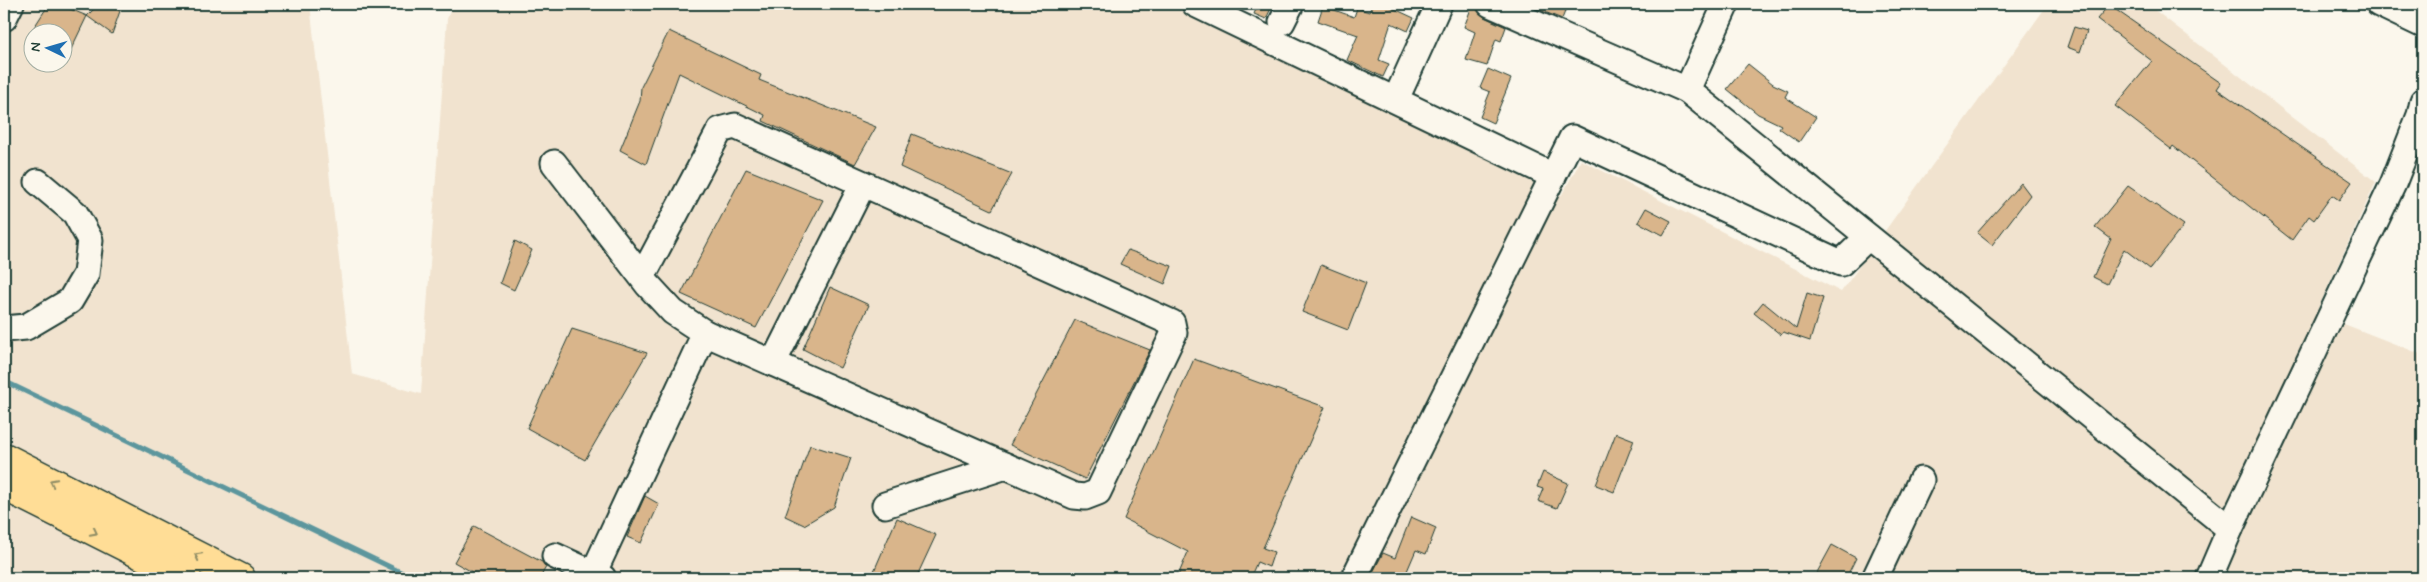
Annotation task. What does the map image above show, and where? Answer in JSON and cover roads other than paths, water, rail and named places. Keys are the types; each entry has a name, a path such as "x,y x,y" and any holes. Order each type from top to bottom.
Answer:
{"main road":[{"path":"4,457 241,578"},
{"path":"4,486 187,578"}],"street":[{"path":"4,18 11,4"},
{"path":"1195,4 1553,176"},
{"path":"1401,88 1439,4"},
{"path":"1490,4 1687,90 2230,529"},
{"path":"1687,90 1726,4"},
{"path":"2379,4 2423,25"},
{"path":"2209,578 2230,529 2393,184 2420,115 2423,101"},
{"path":"554,162 642,277 673,312 705,333 1074,496 1085,497 1098,492 1174,333 1174,326 1163,319 735,126 720,130 642,277"},
{"path":"1354,578 1572,138 1841,263 1868,237"},
{"path":"4,329 26,327 70,301 86,274 90,240 75,213 38,182"},
{"path":"773,364 863,184"},
{"path":"555,556 598,576 705,333"},
{"path":"885,505 1006,466"},
{"path":"1875,578 1922,480"}],"waterway":[{"path":"4,381 413,578"}]}
